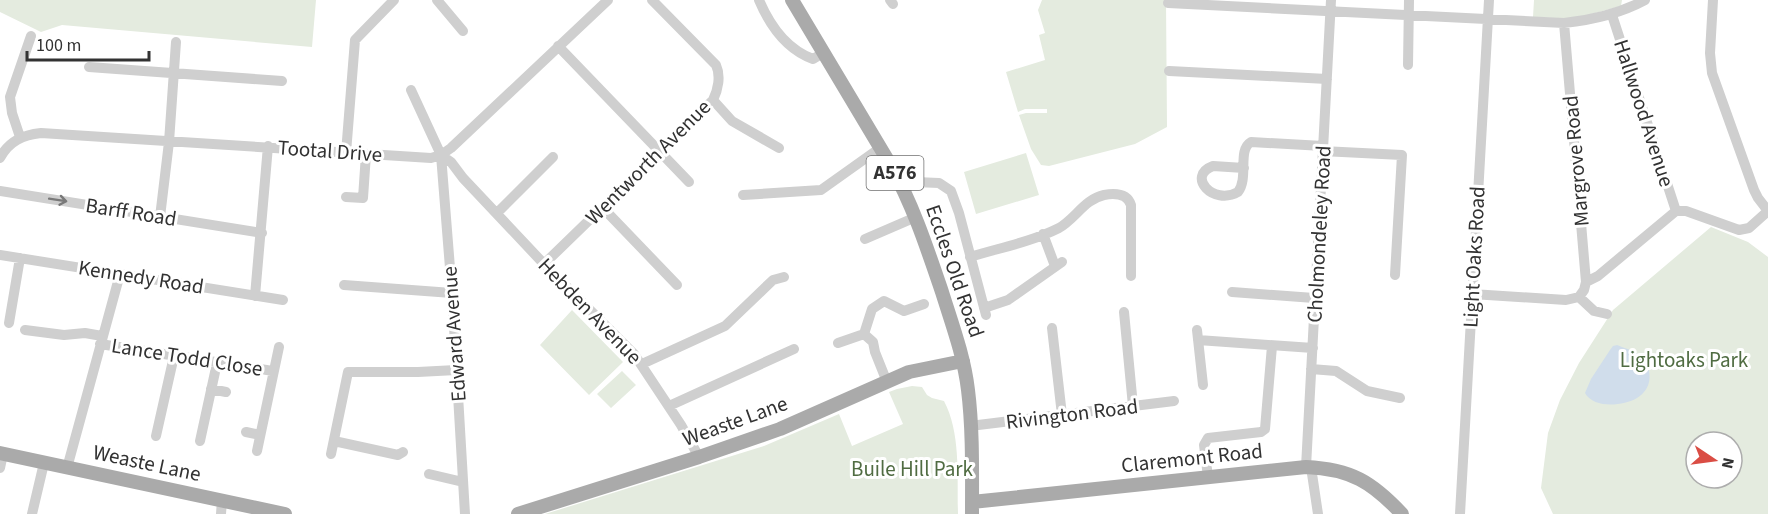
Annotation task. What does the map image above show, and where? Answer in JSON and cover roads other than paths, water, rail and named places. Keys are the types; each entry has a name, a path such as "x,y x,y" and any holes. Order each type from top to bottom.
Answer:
{"main road":[{"name":"Eccles Old Road","path":"796,2 823,53 904,190 916,217 963,361 968,389 972,508"},
{"name":"Weaste Lane","path":"518,514 780,429 909,372 963,361"},
{"name":"Weaste Lane","path":"1,458 68,468 222,507 285,514"},
{"name":"Claremont Road","path":"972,508 1033,497 1309,467 1339,472 1368,483 1381,492 1402,514"}],"street":[{"path":"346,153 355,40 394,0"},
{"path":"437,0 463,31"},
{"path":"411,90 441,155 608,0"},
{"name":"Wentworth Avenue","path":"544,264 713,100 717,91 718,69 716,65 652,0"},
{"path":"759,0 766,16 783,40 804,56 813,59 823,53"},
{"path":"1407,65 1409,0"},
{"name":"Light Oaks Road","path":"1460,514 1489,0"},
{"path":"1168,3 1330,6 1408,15 1563,23 1612,15 1645,0"},
{"path":"1472,294 1566,300 1579,297 1586,282 1598,276 1676,211 1686,211 1739,230 1749,228 1768,212 1754,190 1712,73 1710,53 1713,0"},
{"name":"Cholmondeley Road","path":"1318,514 1309,467 1311,369 1330,6"},
{"name":"Hallwood Avenue","path":"1612,15 1676,211"},
{"name":"Margrove Road","path":"1563,23 1586,282"},
{"path":"2,151 20,137 12,113 10,97 31,36"},
{"path":"160,217 169,142 176,42"},
{"path":"558,46 690,182"},
{"path":"90,67 282,81"},
{"path":"1169,71 1327,80"},
{"path":"713,100 732,121 779,148"},
{"name":"Tootal Drive","path":"20,137 41,133 431,158 441,155"},
{"path":"1244,168 1244,149 1251,142 1402,155 1395,274"},
{"path":"255,296 268,146"},
{"path":"743,195 821,190 880,148"},
{"path":"346,197 363,198 366,154"},
{"name":"Edward Avenue","path":"441,155 465,514"},
{"name":"Hebden Avenue","path":"441,155 451,162 463,178 544,264 642,363 699,457"},
{"path":"497,213 553,157"},
{"path":"442,177 463,178"},
{"path":"904,190 915,182 939,183 951,191 985,311 1008,300 1058,264 1043,234"},
{"name":"Barff Road","path":"0,191 262,233"},
{"path":"969,257 1062,226 1098,197 1125,196 1131,205 1131,276"},
{"path":"603,208 677,285"},
{"path":"865,239 916,217"},
{"name":"Kennedy Road","path":"0,255 283,300"},
{"path":"6,316 20,258"},
{"path":"68,468 120,274"},
{"path":"642,363 725,326 775,276"},
{"path":"344,285 452,293"},
{"path":"1232,292 1314,298"},
{"path":"1579,297 1594,310 1607,314"},
{"path":"864,334 873,309 884,301 904,311 924,304"},
{"path":"1124,312 1133,406"},
{"path":"1052,328 1062,415"},
{"name":"Lance Todd Close","path":"25,330 64,335 85,333 101,340 174,356 273,371"},
{"path":"38,345 41,333"},
{"path":"838,343 864,334"},
{"path":"864,334 873,342 887,382"},
{"path":"1203,385 1198,335 1272,346 1313,348"},
{"path":"1208,477 1204,445 1208,438 1261,432 1265,429 1272,346"},
{"path":"256,452 279,347"},
{"path":"669,406 780,349 794,349"},
{"path":"161,430 174,356"},
{"path":"200,441 217,363"},
{"path":"1311,369 1336,371 1367,391 1400,398"},
{"path":"331,454 343,370 418,372 456,370"},
{"path":"211,389 226,392"},
{"name":"Rivington Road","path":"970,426 1174,401"},
{"path":"246,432 260,435"},
{"path":"334,441 398,455 403,452"},
{"path":"32,514 44,463"},
{"path":"429,474 463,482"}],"water":[{"path":"1617,345 1634,352 1644,360 1649,371 1649,383 1643,394 1631,401 1617,404 1595,402 1585,393 1591,379 1610,350"}],"park label":[{"name":"Lightoaks Park","path":"1684,360"},
{"name":"Buile Hill Park","path":"912,469"}]}
